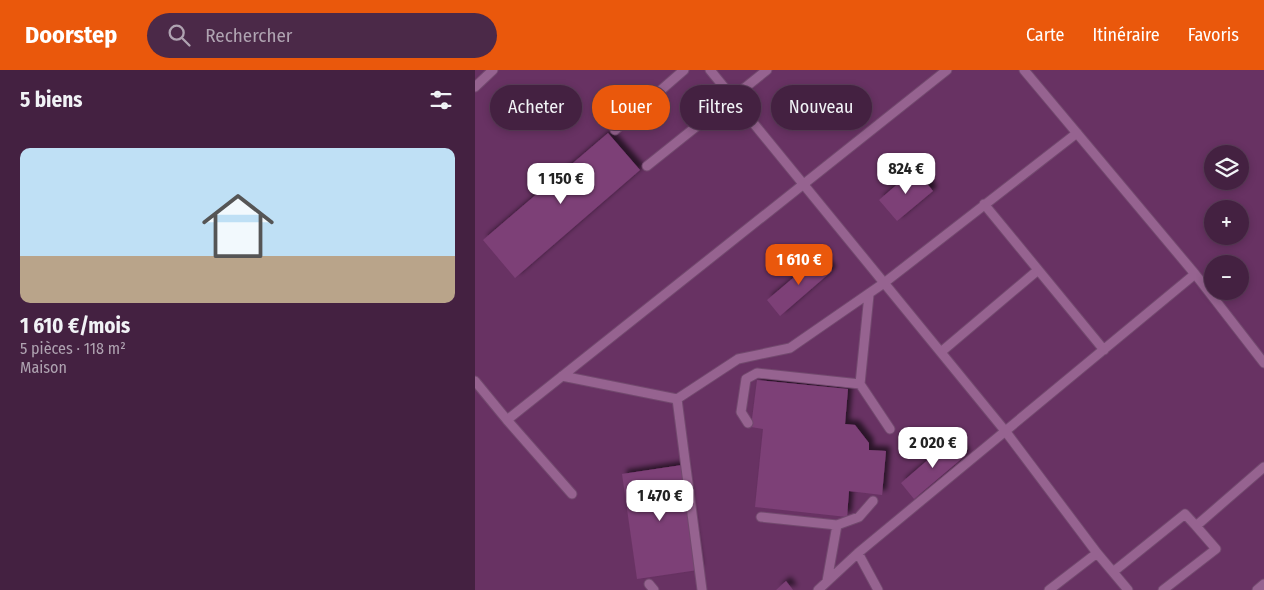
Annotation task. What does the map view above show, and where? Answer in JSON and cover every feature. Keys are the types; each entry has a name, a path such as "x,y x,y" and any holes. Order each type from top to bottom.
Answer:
{"lane":[{"path":"475,87 493,70"},
{"path":"667,85 684,70"},
{"path":"710,70 722,85"},
{"path":"749,85 767,70"},
{"path":"507,420 947,70"},
{"path":"1024,70 1195,274 1264,363"},
{"path":"647,166 693,130"},
{"path":"759,130 1006,432 1097,553 1128,590"},
{"path":"562,376 677,399 738,359 791,348 869,295 1077,133"},
{"path":"984,204 1104,350"},
{"path":"941,352 1038,270"},
{"path":"818,590 858,553 1195,274"},
{"path":"869,295 860,384 890,429"},
{"path":"748,424 741,412 746,379 757,373 860,384"},
{"path":"475,381 572,494"},
{"path":"677,399 702,590"},
{"path":"1196,526 1264,467"},
{"path":"761,517 837,525 859,518 873,501"},
{"path":"1113,572 1185,514 1216,549 1163,590"},
{"path":"827,582 837,525"},
{"path":"858,553 878,590"},
{"path":"1049,590 1097,553"},
{"path":"1257,590 1264,584"}],"shaded area":[{"path":"475,70 1264,70 1264,590 475,590"}],"building":[{"path":"608,133 640,170 515,278 483,240"},
{"path":"915,169 933,191 897,221 879,200"},
{"path":"819,256 832,271 780,316 767,300"},
{"path":"757,380 848,389 845,424 855,425 869,443 869,450 886,451 882,495 849,491 847,517 755,507 763,429 751,427"},
{"path":"952,439 966,455 914,499 901,483"},
{"path":"682,465 698,570 637,579 622,474"},
{"path":"786,581 793,590 776,590"}]}
